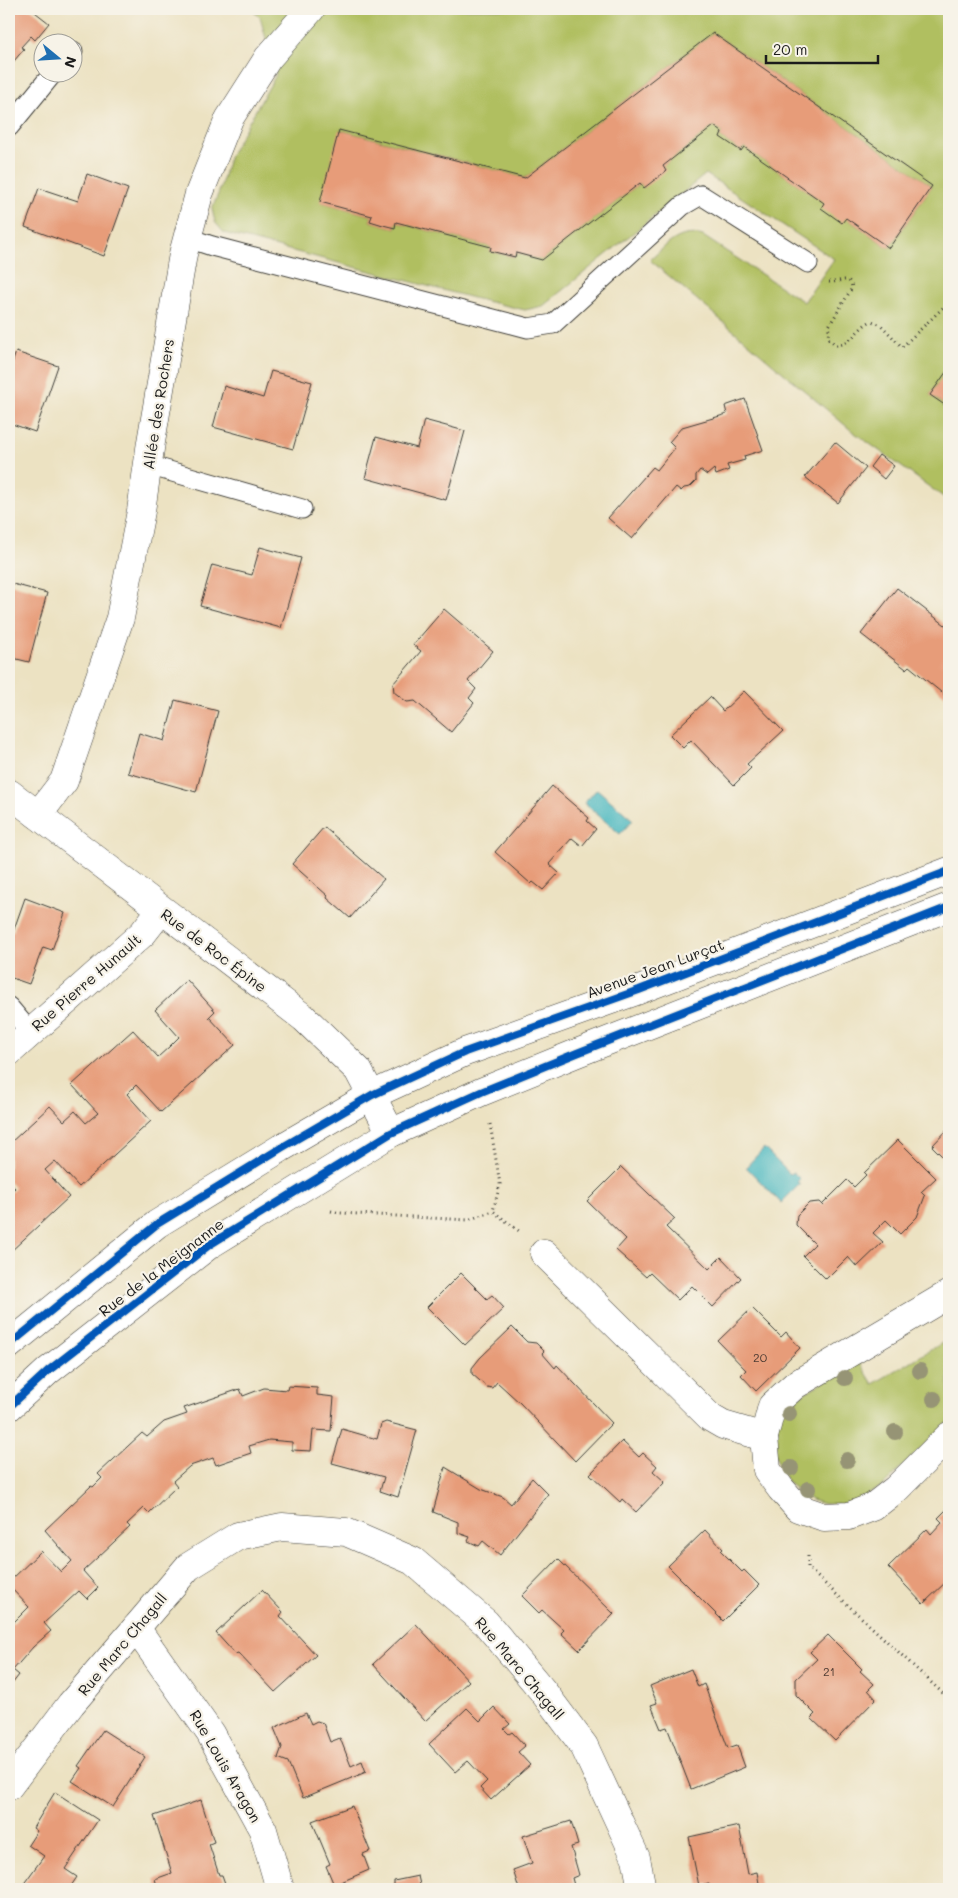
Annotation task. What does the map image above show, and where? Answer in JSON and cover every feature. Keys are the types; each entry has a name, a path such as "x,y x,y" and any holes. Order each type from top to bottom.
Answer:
{"street":[{"name":"Allée des Rochers","path":"38,815 64,781 120,618 142,511 148,465 188,238 199,194 229,119 268,58 311,9"},
{"name":"Rue de Roc Épine","path":"9,793 304,1018 358,1070 391,1133"},
{"name":"Avenue Jean Lurçat","path":"372,1095 465,1052 640,990 949,872"},
{"path":"391,1133 481,1092 577,1052 949,907"},
{"name":"Rue Pierre Hunault","path":"9,1052 143,933 161,910"},
{"path":"9,1345 157,1224 372,1095"},
{"name":"Rue de la Meignanne","path":"9,1407 48,1371 209,1245 391,1133"},
{"path":"544,1252 711,1418 723,1425 764,1437"},
{"path":"949,1294 796,1385 772,1406 764,1437 767,1470 798,1508 824,1517 849,1516 873,1507 896,1489 949,1436"},
{"name":"Rue Marc Chagall","path":"9,1786 71,1704 188,1567 238,1536 282,1527 346,1532 413,1561 486,1623 542,1690 584,1746 636,1858 642,1889"},
{"name":"Rue Louis Aragon","path":"136,1628 210,1732 263,1830 280,1889"}],"lane":[{"path":"9,127 46,82"},
{"path":"188,238 212,246 528,328 554,324 682,206 701,195 808,263"},
{"path":"148,465 302,509"},
{"path":"9,1007 30,1032"}],"path":[{"path":"808,263 820,279 834,282 844,279 851,283 850,294 829,326 828,338 836,345 842,345 847,342 867,323 872,321 880,325 902,347 949,302"},
{"path":"490,1122 500,1184 493,1211"},
{"path":"323,1209 340,1213 468,1220 493,1211"},
{"path":"493,1211 544,1252"},
{"path":"808,1556 808,1568 949,1699"}],"green space":[{"path":"250,9 949,9 949,368 930,395 949,408 949,501 852,431 650,260 667,244 680,237 694,234 703,236 804,302 834,259 706,174 543,306 525,310 224,233 215,222 212,209 230,155 276,75 260,17","holes":["713,33 932,186 889,248 744,147 741,151 720,137 722,132 714,126 663,166 644,188 640,183 542,260 516,253 514,257 490,251 491,247 396,222 395,228 370,221 372,216 321,202 340,130 525,178"]},
{"path":"949,1339 949,1421 884,1485 855,1502 824,1504 811,1500 787,1482 773,1451 779,1416 789,1402 859,1361 873,1384"}],"water":[{"path":"597,789 633,820 620,834 584,803"},
{"path":"764,1148 790,1174 793,1172 800,1179 797,1182 800,1184 781,1203 746,1167"}],"building":[{"path":"9,9 31,9 49,23 42,32 32,32 32,37 21,47 24,49 9,67"},
{"path":"713,33 932,186 889,248 846,218 842,223 821,208 824,203 744,147 741,151 720,137 722,132 714,126 663,166 666,171 644,188 640,183 542,260 516,253 515,257 490,251 491,247 396,222 395,228 383,225 370,221 372,216 320,202 339,130 525,178"},
{"path":"87,174 128,189 104,256 25,227 39,188 78,201"},
{"path":"16,352 58,366 35,432 9,423 9,372"},
{"path":"949,368 949,408 930,395"},
{"path":"271,371 312,382 293,449 213,427 224,386 263,398"},
{"path":"745,399 763,450 744,456 745,460 727,465 729,470 716,475 714,469 707,475 700,470 696,475 696,481 690,487 684,488 681,491 676,487 632,539 608,518 653,467 657,470 675,448 669,442 682,427 727,414 725,406"},
{"path":"424,420 465,431 446,500 365,478 376,437 417,448"},
{"path":"835,442 866,468 838,503 805,477"},
{"path":"879,455 894,466 884,479 870,467"},
{"path":"260,547 301,558 281,628 200,606 212,565 252,575"},
{"path":"9,583 47,593 29,662 9,657"},
{"path":"897,588 949,628 949,695 947,697 909,666 906,669 861,634"},
{"path":"444,609 493,651 468,681 476,689 469,698 474,703 451,732 415,701 407,702 394,692 393,684 421,651 413,645"},
{"path":"744,691 783,731 747,764 751,768 734,785 691,740 683,748 670,735 710,697 723,711"},
{"path":"175,700 218,711 196,792 128,773 139,733 164,741"},
{"path":"552,786 589,818 587,821 596,829 582,846 572,838 549,864 559,873 543,890 533,882 531,884 495,852"},
{"path":"324,827 384,879 350,918 292,864"},
{"path":"25,898 65,913 52,950 43,947 29,984 9,977 9,930 13,932"},
{"path":"187,980 215,1011 209,1017 235,1045 161,1112 136,1085 127,1094 151,1121 79,1187 55,1161 45,1170 69,1197 9,1253 9,1194 15,1188 9,1182 9,1144 50,1106 64,1121 75,1111 86,1123 98,1113 72,1085 133,1030 158,1057 169,1047 179,1037 155,1010"},
{"path":"949,1128 949,1163 932,1146"},
{"path":"898,1140 936,1178 921,1192 925,1196 917,1217 900,1234 886,1220 873,1233 883,1242 857,1267 848,1257 826,1279 803,1256 815,1244 796,1225 797,1215 809,1203 819,1202 822,1205 847,1180 854,1187 866,1175 864,1173"},
{"path":"621,1167 675,1219 666,1227 709,1269 721,1257 741,1278 713,1307 692,1286 678,1300 650,1273 646,1277 616,1250 626,1239 587,1201"},
{"path":"461,1273 487,1299 492,1295 504,1308 465,1345 427,1307"},
{"path":"752,1308 781,1337 786,1332 800,1348 756,1391 741,1375 746,1370 718,1341"},
{"path":"512,1327 527,1342 536,1343 544,1351 542,1353 555,1368 557,1365 612,1423 575,1461 520,1403 497,1382 492,1388 487,1387 472,1374 472,1368 480,1358"},
{"path":"288,1386 317,1388 317,1395 334,1397 331,1431 313,1430 311,1451 292,1450 292,1442 269,1440 249,1446 251,1453 216,1465 213,1458 190,1466 173,1481 177,1486 149,1513 144,1508 127,1524 130,1527 83,1571 98,1588 87,1599 79,1591 44,1623 51,1631 33,1647 13,1670 19,1675 9,1688 9,1621 12,1624 29,1607 9,1586 9,1582 41,1551 61,1572 72,1561 45,1530 91,1486 93,1487 102,1478 98,1474 142,1433 147,1437 164,1422 187,1414 184,1408 240,1389 243,1396 264,1388 287,1390"},
{"path":"386,1422 417,1430 398,1497 380,1491 384,1477 332,1463 342,1429 377,1439 381,1424"},
{"path":"622,1441 639,1457 643,1453 657,1466 653,1471 665,1482 636,1512 622,1499 620,1502 590,1474"},
{"path":"445,1467 481,1489 503,1497 511,1504 532,1478 548,1494 500,1555 483,1541 479,1546 468,1541 470,1537 458,1533 458,1522 433,1512"},
{"path":"949,1507 949,1579 923,1604 888,1567 927,1529 931,1534 942,1522 938,1518"},
{"path":"705,1530 723,1549 721,1551 742,1572 744,1570 759,1585 723,1621 668,1566"},
{"path":"558,1559 614,1614 579,1650 561,1633 564,1630 542,1610 539,1613 522,1596"},
{"path":"262,1590 283,1612 280,1616 316,1655 275,1692 216,1633"},
{"path":"416,1624 469,1681 425,1721 373,1664"},
{"path":"828,1635 862,1669 860,1671 874,1684 868,1690 876,1699 835,1741 811,1718 815,1714 796,1695 796,1679 817,1659 810,1652"},
{"path":"691,1669 698,1687 704,1684 728,1748 737,1745 745,1767 691,1789 667,1727 661,1729 651,1705 657,1703 650,1686"},
{"path":"494,1707 510,1724 504,1729 509,1734 512,1732 525,1746 518,1752 530,1765 491,1800 480,1788 487,1781 468,1761 455,1772 429,1744 467,1708 480,1721"},
{"path":"306,1713 311,1724 317,1721 323,1723 330,1742 340,1738 351,1766 362,1761 366,1772 303,1798 288,1762 278,1758 282,1747 274,1728"},
{"path":"103,1730 145,1757 113,1807 72,1781 81,1768 78,1766"},
{"path":"55,1792 98,1820 65,1869 77,1877 69,1889 20,1889 44,1856 28,1845 37,1831 33,1828"},
{"path":"201,1800 214,1842 209,1844 219,1875 222,1875 227,1889 158,1889 155,1879 172,1873 154,1816"},
{"path":"352,1806 370,1851 363,1854 369,1870 334,1885 326,1866 330,1864 312,1821"},
{"path":"571,1821 578,1845 571,1847 579,1875 572,1878 575,1889 519,1889 513,1870 532,1863 523,1836"},
{"path":"739,1826 748,1874 757,1872 760,1889 710,1889 709,1884 699,1886 689,1837"},
{"path":"418,1876 421,1889 384,1889 394,1886 394,1881"}],"cycle path":[{"path":"9,1345 157,1224 372,1095 465,1052 639,990 949,871"},
{"path":"9,1407 48,1371 209,1245 391,1133 481,1092 577,1053 949,907"}]}
